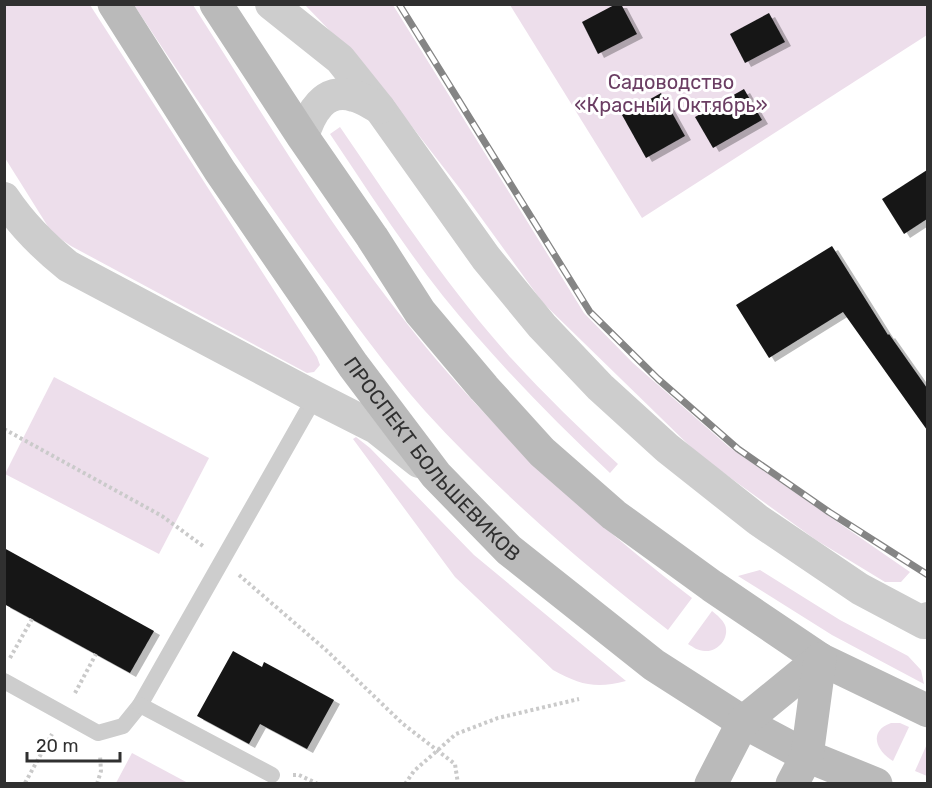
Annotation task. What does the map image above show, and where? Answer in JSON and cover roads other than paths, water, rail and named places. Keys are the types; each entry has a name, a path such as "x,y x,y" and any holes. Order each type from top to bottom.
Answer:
{"main road":[{"name":"ПРОСПЕКТ БОЛЬШЕВИКОВ","path":"114,4 220,171 280,259 353,365 436,475 509,549 654,666 743,722 800,770 876,783"},
{"path":"216,4 420,312 542,452 623,522 712,586 820,658 927,711"},
{"path":"711,783 743,722 820,658"},
{"path":"800,770 820,658"}],"street":[{"path":"271,4 340,59 380,109 486,258 542,326 600,387 667,448 758,520 860,588 926,622"},
{"path":"303,137 309,117 320,102 334,95 353,95 380,109"},
{"path":"4,198 18,219 42,245 68,266 376,428 436,475"}],"lane":[{"path":"4,681 98,733 123,726 140,705 315,397"},
{"path":"140,705 272,775"}],"railway":[{"path":"399,4 590,312 658,379 738,449 829,512 928,575"}],"park label":[{"name":"Садоводство «Красный Октябрь»","path":"671,94"}]}
